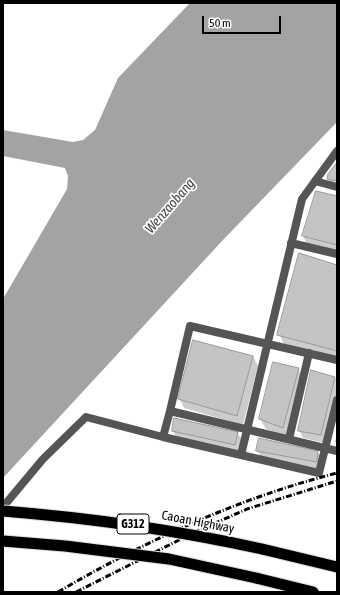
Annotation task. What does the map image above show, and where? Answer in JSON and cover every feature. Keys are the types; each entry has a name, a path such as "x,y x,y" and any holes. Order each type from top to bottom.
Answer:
{"highway":[{"name":"Caoan Highway","path":"3,510 136,524 206,536 337,567"},
{"name":"G312","path":"3,541 65,546 169,559 313,592"}],"street":[{"path":"241,455 302,199 337,150"},
{"path":"315,181 337,187"},
{"path":"292,243 337,254"},
{"path":"163,437 190,326 309,352 337,360"},
{"path":"289,439 309,352"},
{"path":"3,507 43,459 86,417 163,437 319,472 337,400"},
{"path":"170,410 337,451"}],"water":[{"name":"Wenzaobang","path":"190,3 337,3 337,122 222,241 3,478 3,299 67,189 68,176 65,168 3,156 3,130 73,142 83,140 95,130 118,78"}],"building":[{"path":"337,163 337,181 327,179 328,174"},
{"path":"316,191 337,196 337,245 302,236"},
{"path":"299,253 337,265 337,351 277,335"},
{"path":"193,340 253,356 237,416 178,399"},
{"path":"273,362 299,368 283,428 259,419"},
{"path":"311,370 335,377 321,435 298,431"},
{"path":"174,418 238,432 235,445 172,431"},
{"path":"259,438 318,451 317,462 256,451"}],"railway":[{"path":"58,592 125,555 193,523 264,495 337,473"},
{"path":"76,592 193,533 247,509 337,481"}]}
